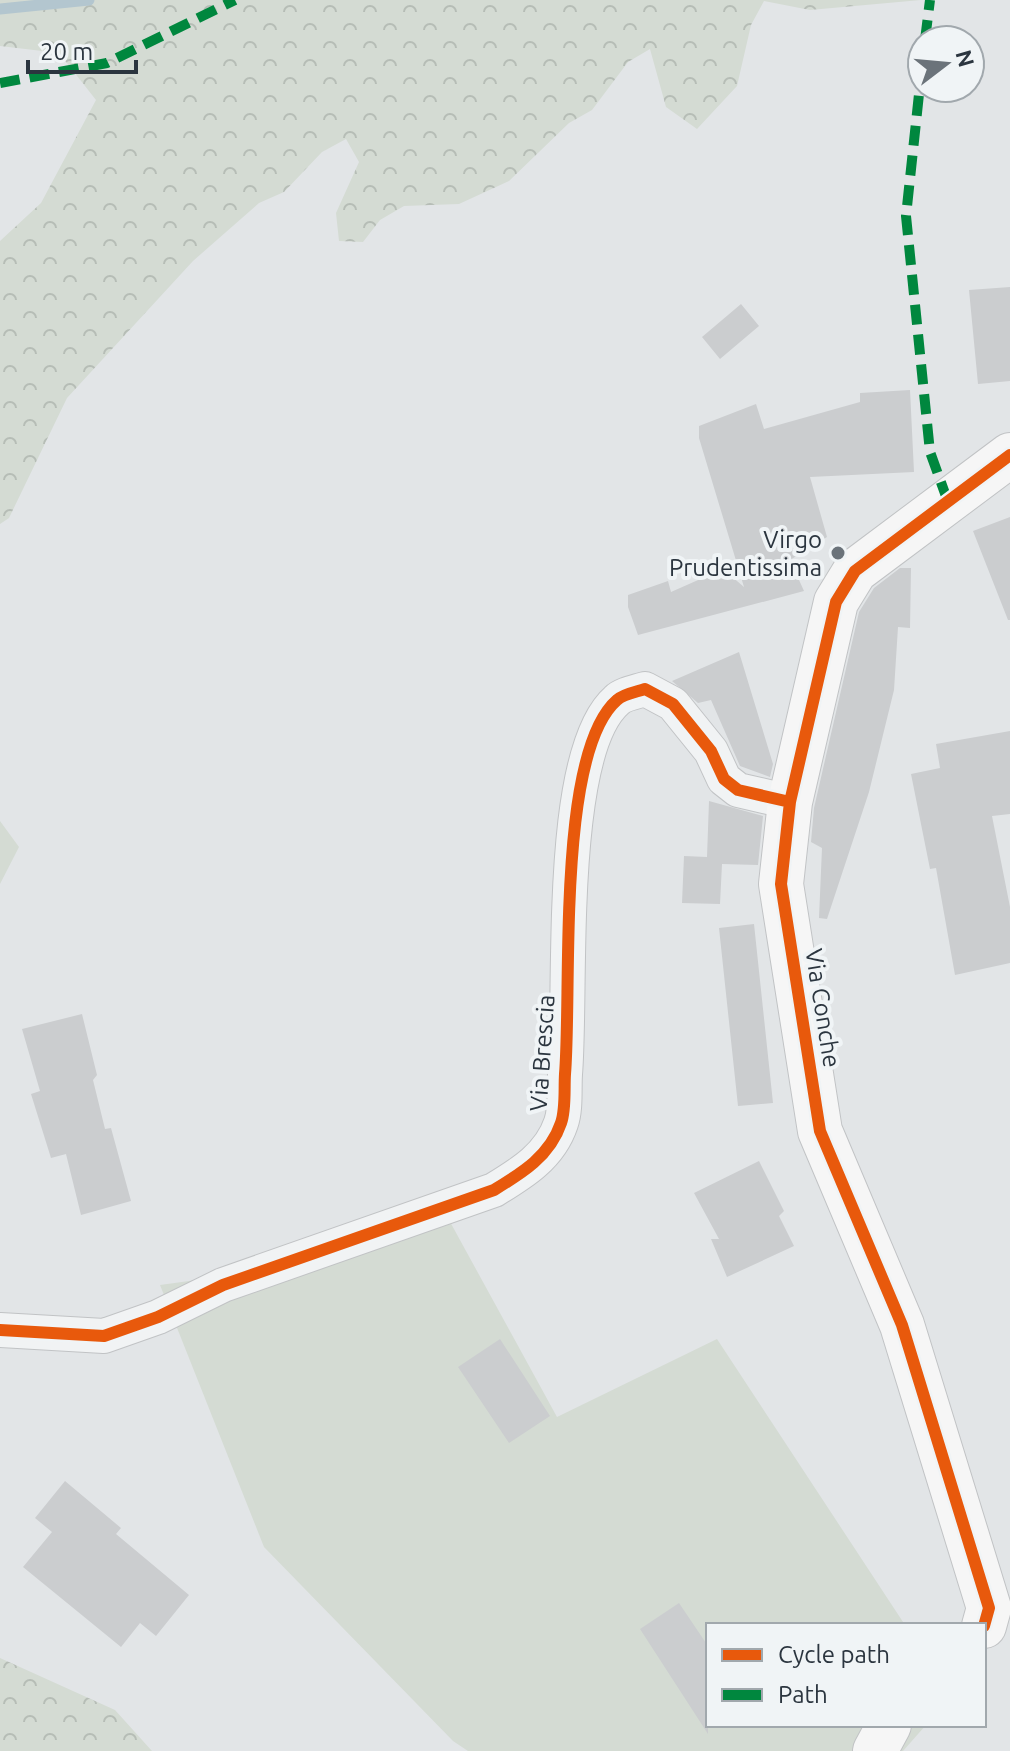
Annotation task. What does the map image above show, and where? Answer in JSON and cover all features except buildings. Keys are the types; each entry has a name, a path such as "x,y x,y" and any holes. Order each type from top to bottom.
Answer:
{"street":[{"name":"Via Conche","path":"985,1623 989,1608 902,1325 820,1131 781,884 790,802 836,602 855,571 1010,455"},
{"name":"Via Brescia","path":"0,1330 104,1336 158,1317 223,1285 494,1190 534,1166 561,1123 568,1041 570,906 582,767 599,721 618,698 645,689 673,704 711,751 724,779 738,790 790,802"},
{"path":"875,1751 888,1727"}],"green space":[{"path":"0,0 921,0 810,10 764,1 751,25 737,86 697,129 666,107 650,49 628,62 592,110 569,123 509,181 459,204 404,206 380,220 363,242 339,241 336,213 359,162 346,139 322,152 284,192 259,203 193,261 67,398 9,518 0,524 0,241 41,203 96,100 59,53 0,46"},
{"path":"0,821 19,847 0,884"},
{"path":"443,1209 557,1417 717,1339 904,1623 706,1623 706,1727 924,1727 903,1751 468,1751 453,1741 264,1547 160,1285 269,1270"},
{"path":"0,1658 115,1710 152,1751 0,1751"}],"waterway":[{"path":"0,9 89,0"}],"marked path":[{"path":"0,83 107,63 235,0"},
{"path":"927,24 930,0"},
{"path":"918,104 906,216 930,452 947,499"}],"cycle path":[{"path":"985,1623 989,1608 902,1325 820,1131 781,884 790,802 836,602 855,571 1010,455"},
{"path":"0,1330 104,1336 158,1317 223,1285 494,1190 525,1170 542,1154 556,1135 564,1112 571,876 584,769 598,728 617,700 645,689 673,704 711,751 724,779 738,790 790,802"}],"place":[{"name":"Virgo Prudentissima","path":"838,553"}]}
